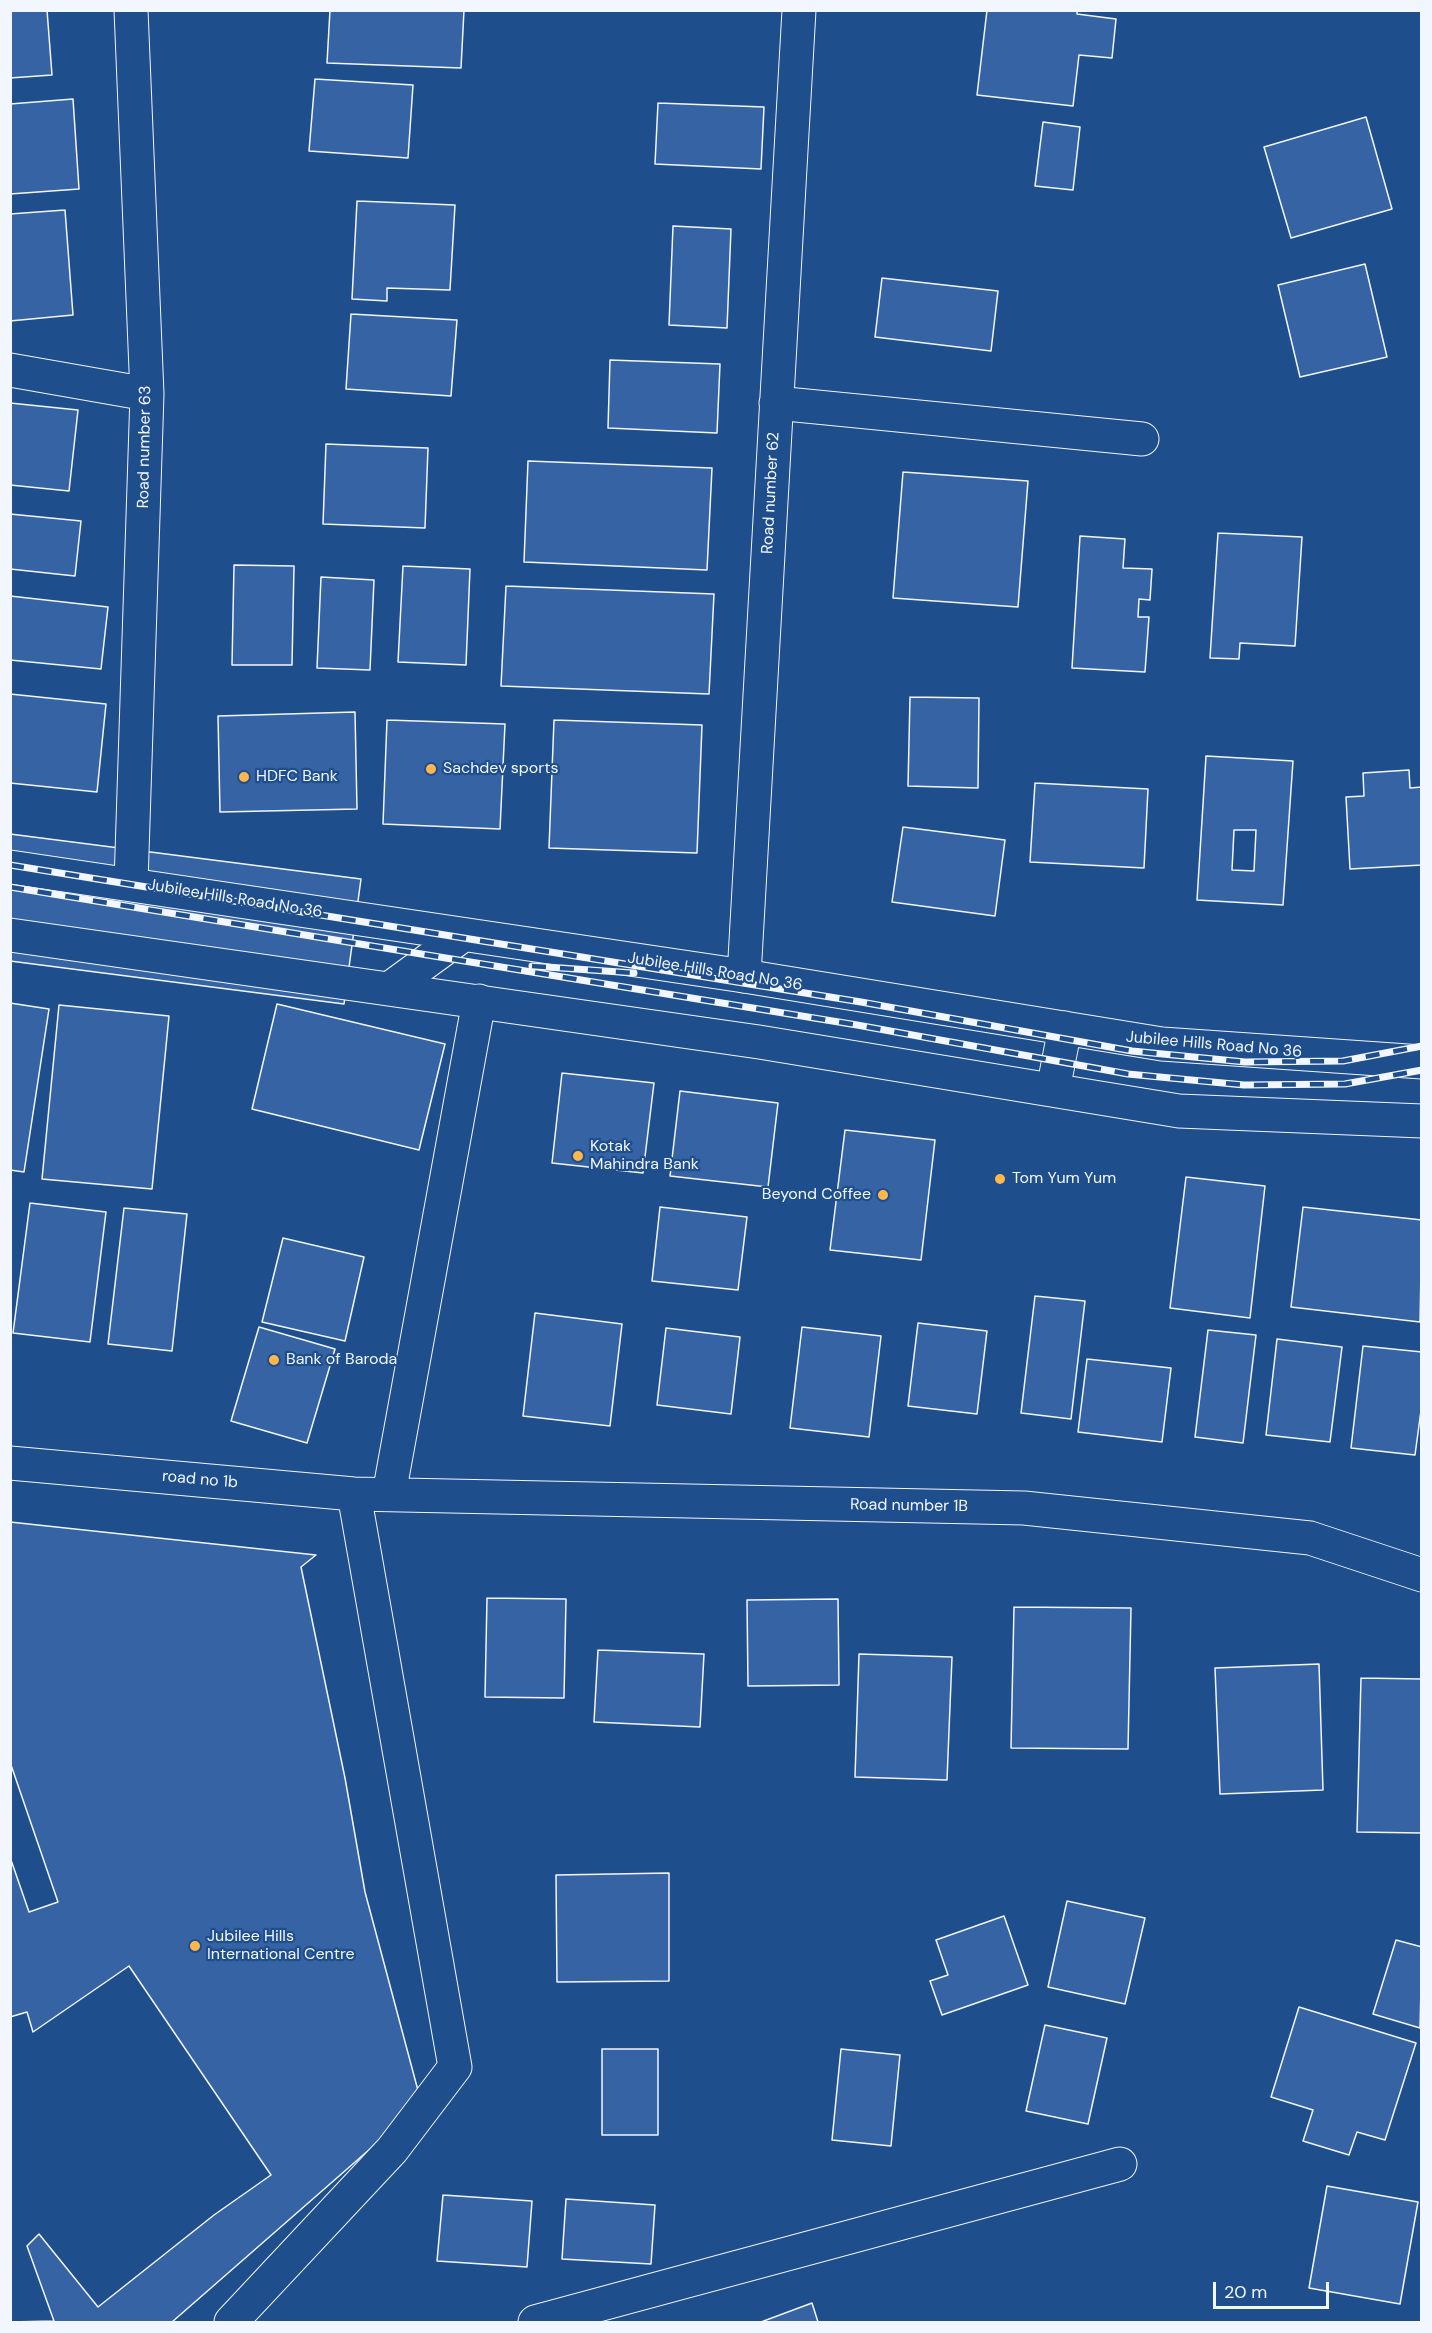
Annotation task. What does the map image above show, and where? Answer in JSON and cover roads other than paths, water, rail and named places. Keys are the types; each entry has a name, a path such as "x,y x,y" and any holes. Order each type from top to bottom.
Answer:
{"street":[{"name":"Road number 63","path":"131,10 147,394 131,883"},
{"name":"Road number 62","path":"744,976 799,10"},
{"path":"10,370 147,394"},
{"path":"776,403 1142,439"},
{"name":"Jubilee Hills Road No 36","path":"10,867 131,883 744,976 1162,1044 1422,1062"},
{"path":"10,935 759,1042 1179,1111 1422,1121"},
{"path":"389,989 463,935"},
{"path":"389,1494 478,1001"},
{"path":"1053,1090 1065,1028"},
{"name":"road no 1b","path":"10,1463 354,1494 389,1494"},
{"path":"231,2322 392,2150 455,2067 354,1494"},
{"name":"Road number 1B","path":"389,1494 1024,1508 1310,1538 1422,1575"},
{"path":"535,2322 1120,2164"}],"railway":[{"path":"10,865 861,1002 1132,1051 1245,1062 1343,1061 1422,1046"},
{"path":"10,887 857,1025 1128,1074 1244,1085 1345,1084 1422,1070"},
{"path":"532,966 634,973"}],"place":[{"name":"Sachdev sports","path":"431,769"},
{"name":"HDFC Bank","path":"244,777"},
{"name":"Kotak Mahindra Bank","path":"578,1156"},
{"name":"Tom Yum Yum","path":"1000,1179"},
{"name":"Beyond Coffee","path":"883,1195"},
{"name":"Bank of Baroda","path":"274,1360"},
{"name":"Jubilee Hills International Centre","path":"195,1946"}]}
